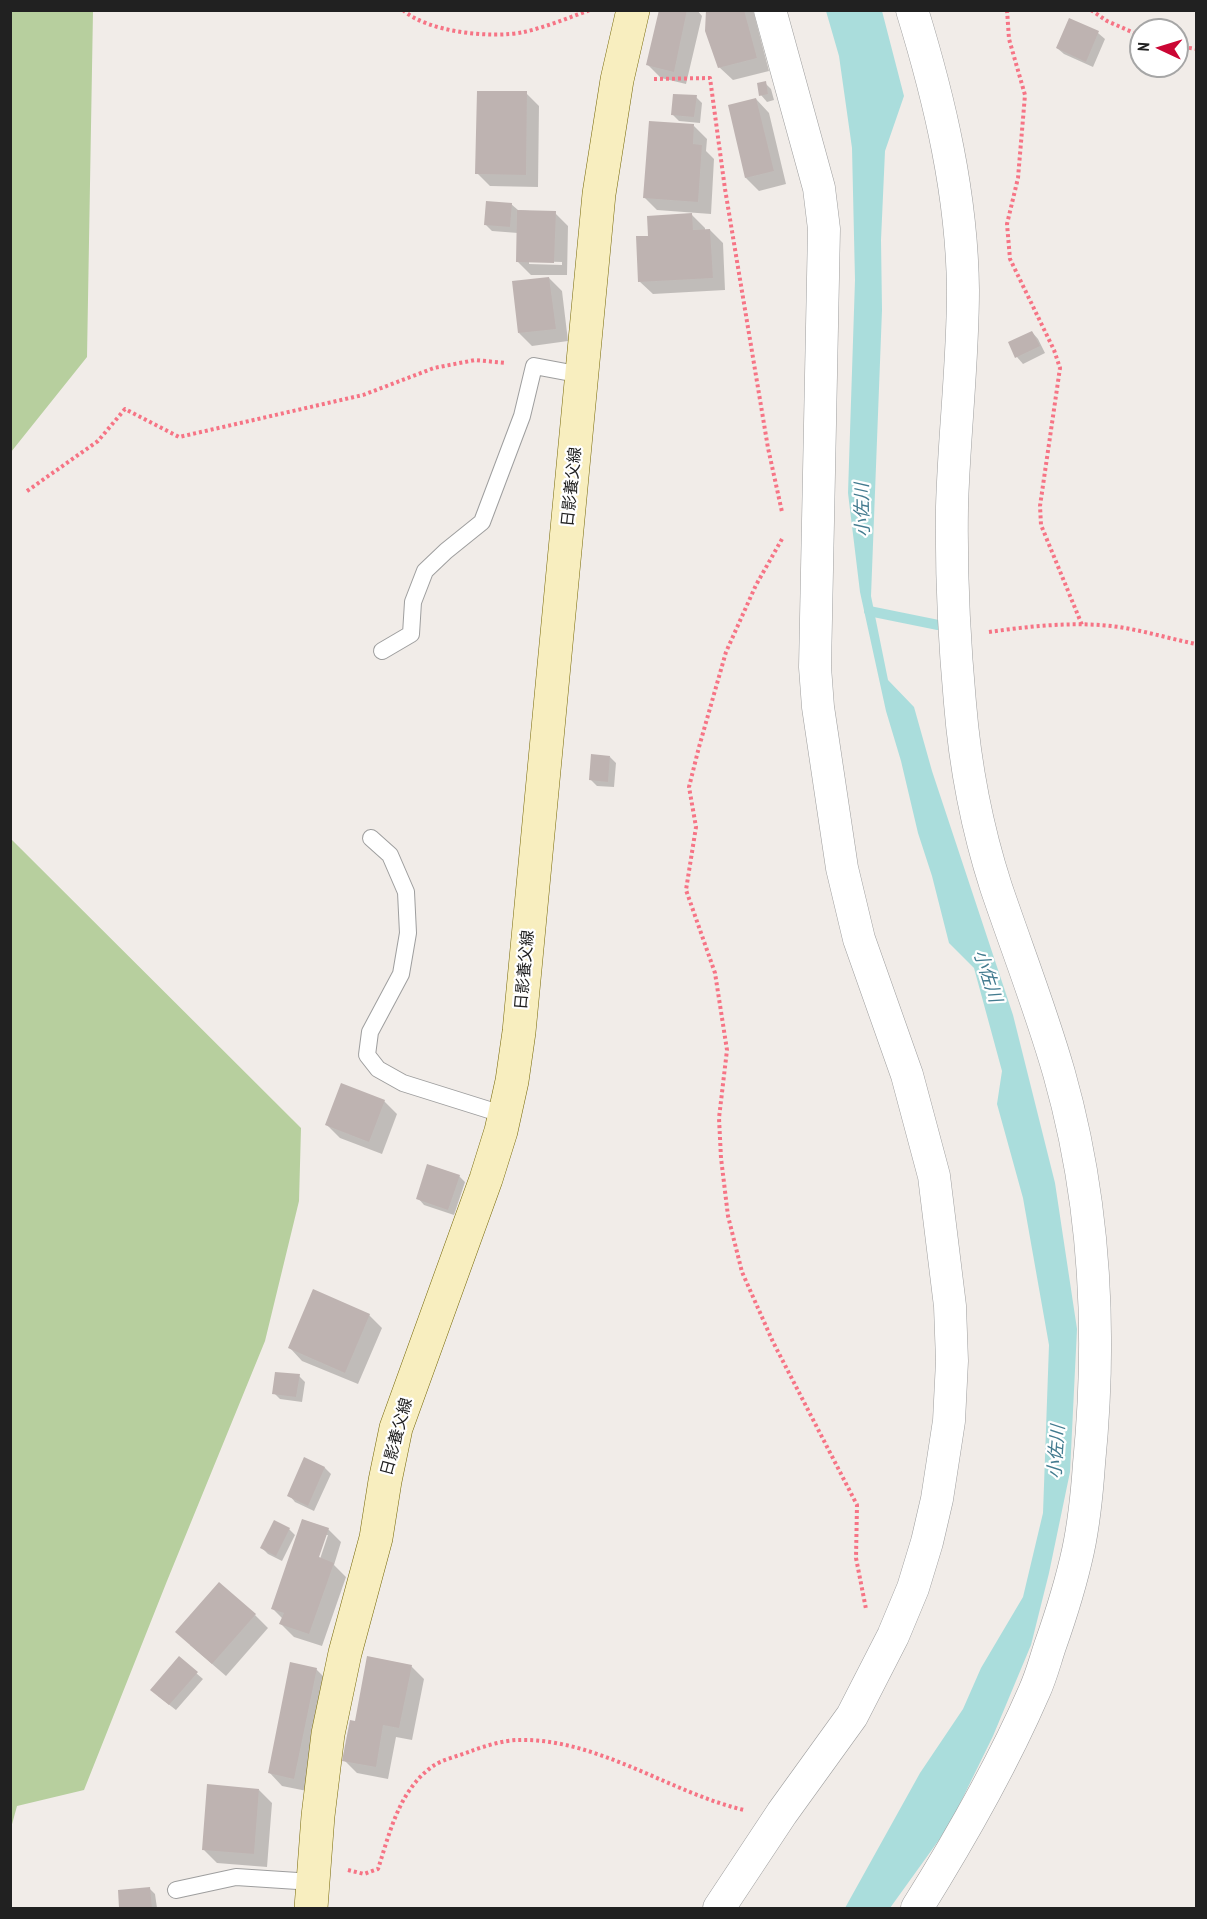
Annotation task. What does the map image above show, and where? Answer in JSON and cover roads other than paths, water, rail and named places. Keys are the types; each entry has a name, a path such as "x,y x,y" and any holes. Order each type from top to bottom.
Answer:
{"main road":[{"name":"日影養父線","path":"313,1881 328,1734 345,1653 376,1538 396,1428 486,1179 505,1115 519,1032 599,194 617,80 633,10"}],"street":[{"path":"719,1908 774,1825 852,1716 893,1636 913,1588 937,1499 949,1421 952,1361 950,1306 934,1176 907,1075 859,939 842,868 827,774 815,666 824,229 816,177 770,10"},
{"path":"912,10 933,82 948,148 958,210 963,291 952,507 952,607 964,743 981,836 995,884 1056,1062 1067,1104 1093,1259 1096,1401 1078,1551 1059,1619 1035,1690 962,1835 917,1908"}],"lane":[{"path":"382,651 411,634 413,602 425,571 482,522 522,416 534,366 582,375"},
{"path":"371,838 390,855 406,892 408,933 401,974 370,1032 367,1055 378,1069 403,1083 505,1115"},
{"path":"176,1890 236,1877 313,1881"}],"water":[{"name":"小佐川","path":"826,11 882,11 904,96 885,151 881,240 882,310 871,596 888,680 914,707 932,771 1013,1015 1055,1183 1077,1329 1070,1472 1031,1645 993,1736 949,1826 890,1908 845,1908 920,1773 963,1709 981,1668 1023,1597 1043,1513 1049,1345 1023,1198 997,1104 1002,1071 974,968 949,943 886,711 860,592 848,493 855,280 852,148 839,56"}],"waterway":[{"path":"869,611 938,625"}]}
